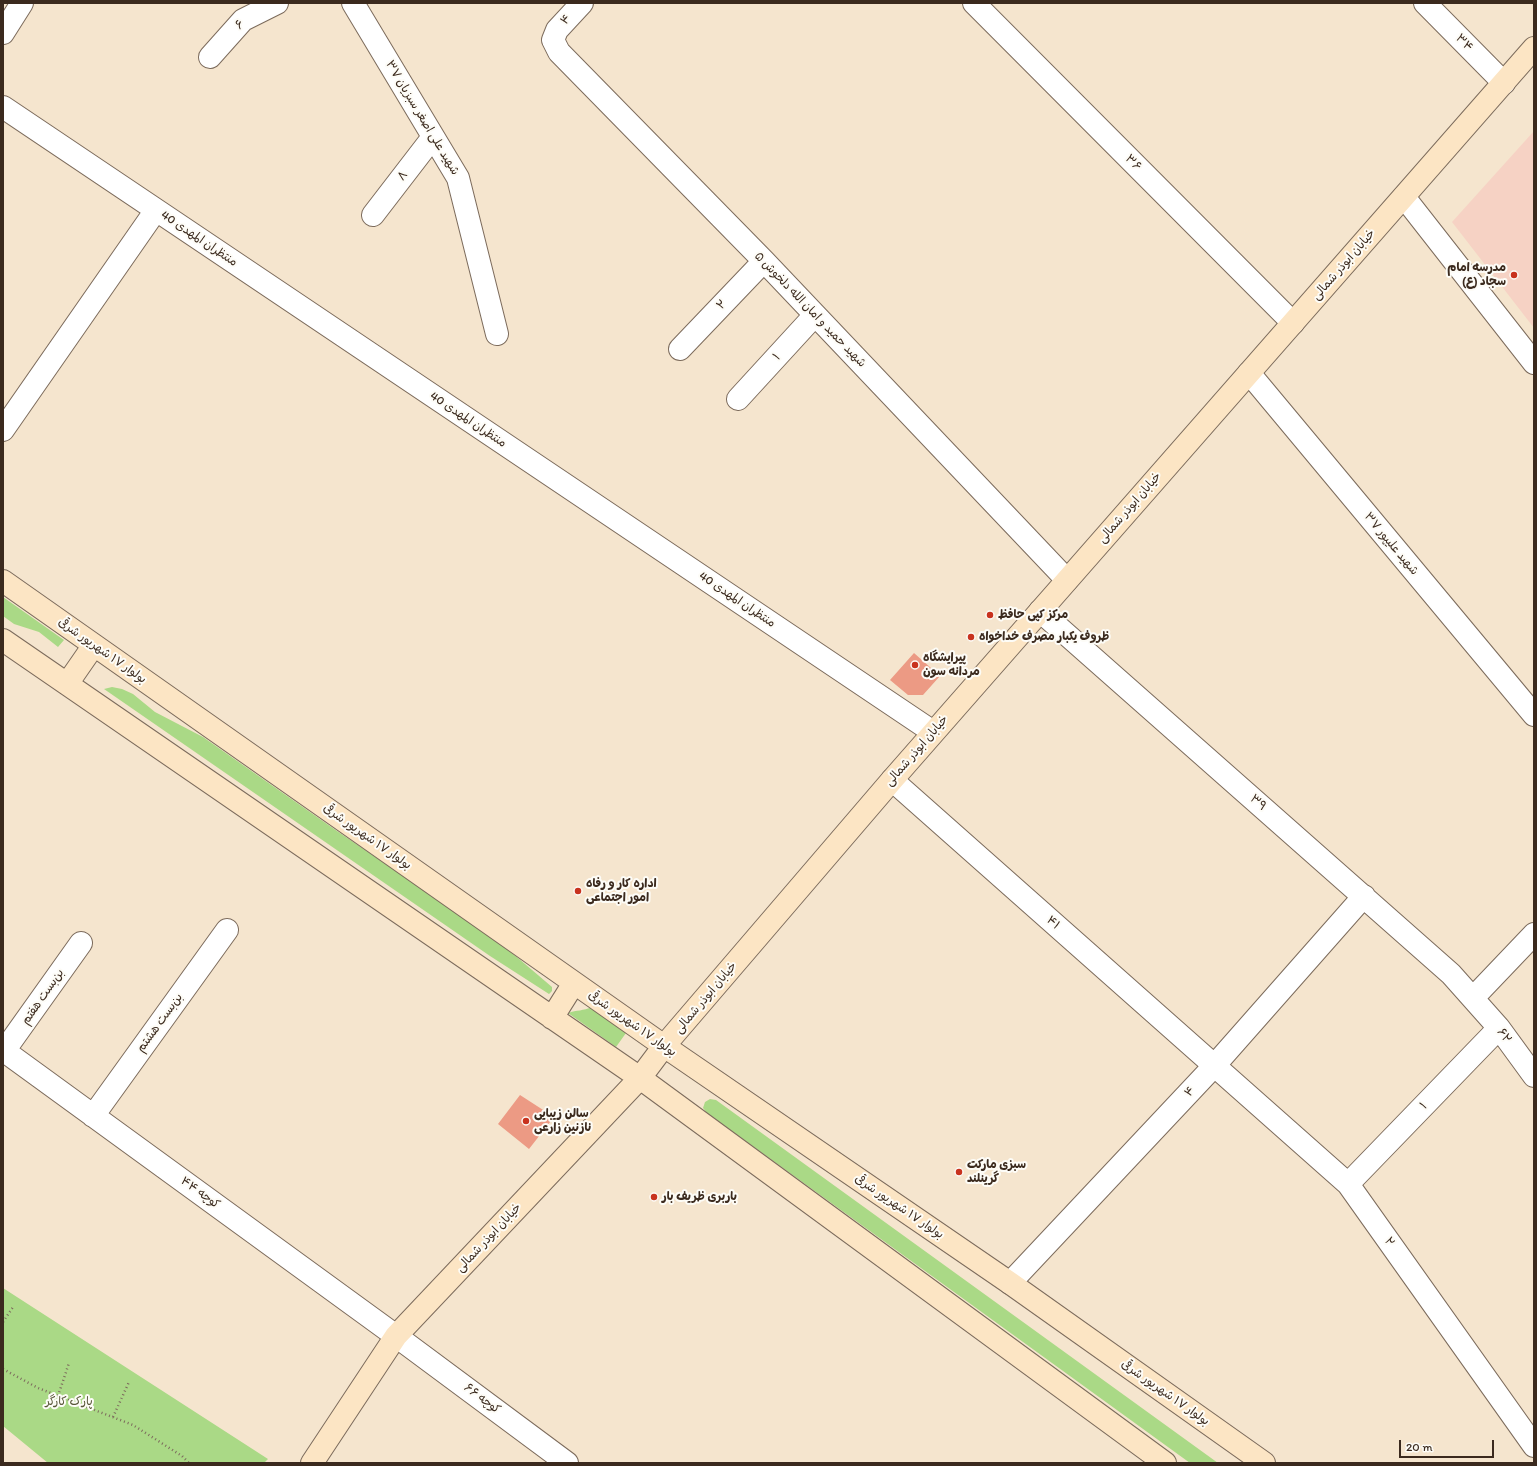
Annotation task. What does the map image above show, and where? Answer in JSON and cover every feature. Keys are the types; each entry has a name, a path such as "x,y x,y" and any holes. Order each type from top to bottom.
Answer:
{"street":[{"path":"3,33 22,3"},
{"name":"۶","path":"210,57 243,20 278,3"},
{"name":"شهید علی اصغر سبزیان ۳۷","path":"353,3 458,178 496,334"},
{"name":"۴","path":"553,40 557,30 582,3"},
{"name":"۳۶","path":"974,3 1293,323"},
{"name":"۳۴","path":"1425,3 1504,83"},
{"name":"شهید حمید و امان الله دلخوش ۵","path":"553,40 559,52 764,261 1067,580"},
{"name":"خیابان ابوذر شمالی","path":"312,1463 396,1336 640,1078 664,1046 933,732 1534,48"},
{"name":"منتظران المهدی 40","path":"3,107 933,732"},
{"name":"۸","path":"373,215 433,137"},
{"path":"1404,197 1534,363"},
{"path":"3,430 156,210"},
{"name":"۲","path":"680,349 764,261"},
{"name":"۱","path":"738,399 815,315"},
{"name":"شهید علیپور ۳۷","path":"1249,373 1534,715"},
{"name":"بولوار ۱۷ شهریور شرقی","path":"3,581 664,1046 1010,1282 1264,1463"},
{"name":"۳۹","path":"1040,610 1364,896 1451,974 1473,998"},
{"path":"3,640 640,1078 1156,1460"},
{"path":"67,684 94,645"},
{"name":"۴۱","path":"892,780 1214,1066"},
{"name":"۴","path":"1010,1282 1214,1066 1364,896"},
{"name":"بن‌بست هشتم","path":"94,1116 227,930"},
{"path":"1473,998 1534,934"},
{"name":"بن‌بست هفتم","path":"4,1051 82,943"},
{"path":"552,1018 574,983"},
{"name":"۶۲","path":"1473,998 1499,1028 1534,1076"},
{"name":"۱","path":"1348,1184 1499,1028"},
{"name":"کوچه ۴۴","path":"4,1051 396,1336"},
{"name":"۲","path":"1214,1066 1348,1184 1534,1446"},
{"name":"کوچه ۶۶","path":"396,1336 567,1463"}],"path":[{"path":"3,1322 13,1307"},
{"path":"58,1396 69,1363"},
{"path":"3,1369 38,1388 133,1425 182,1456 190,1463"},
{"path":"113,1417 129,1382"}],"shaded area":[{"name":"مدرسه امام سجاد (ع)","path":"1534,131 1534,328 1452,222"}],"green space":[{"path":"3,597 64,640 58,647 39,632 14,624 3,616"},
{"path":"112,687 122,689 133,694 155,712 203,737 337,831 483,930 552,987 552,991 549,994 490,956 104,689"},
{"path":"592,1007 626,1033 616,1047 568,1013"},
{"path":"710,1099 716,1100 1218,1463 1190,1463 707,1113 703,1108 705,1102"},
{"name":"پارک کارگر","path":"3,1288 268,1459 264,1463 48,1463 3,1426"}],"building":[{"name":"پیرایشگاه مردانه سون","path":"914,653 940,676 923,695 908,695 890,680"},
{"name":"سالن زیبایی نازنین زارعی","path":"520,1095 554,1117 529,1149 498,1124"}],"place":[{"name":"مدرسه امام سجاد (ع)","path":"1514,275"},
{"name":"مرکز کپی حافظ","path":"990,615"},
{"name":"ظروف یکبار مصرف خداخواه","path":"971,637"},
{"name":"پیرایشگاه مردانه سون","path":"915,665"},
{"name":"اداره کار و رفاه امور اجتماعی","path":"578,891"},
{"name":"سالن زیبایی نازنین زارعی","path":"526,1121"},
{"name":"سبزی مارکت گرینلند","path":"959,1172"},
{"name":"باربری ظریف بار","path":"654,1197"}]}
